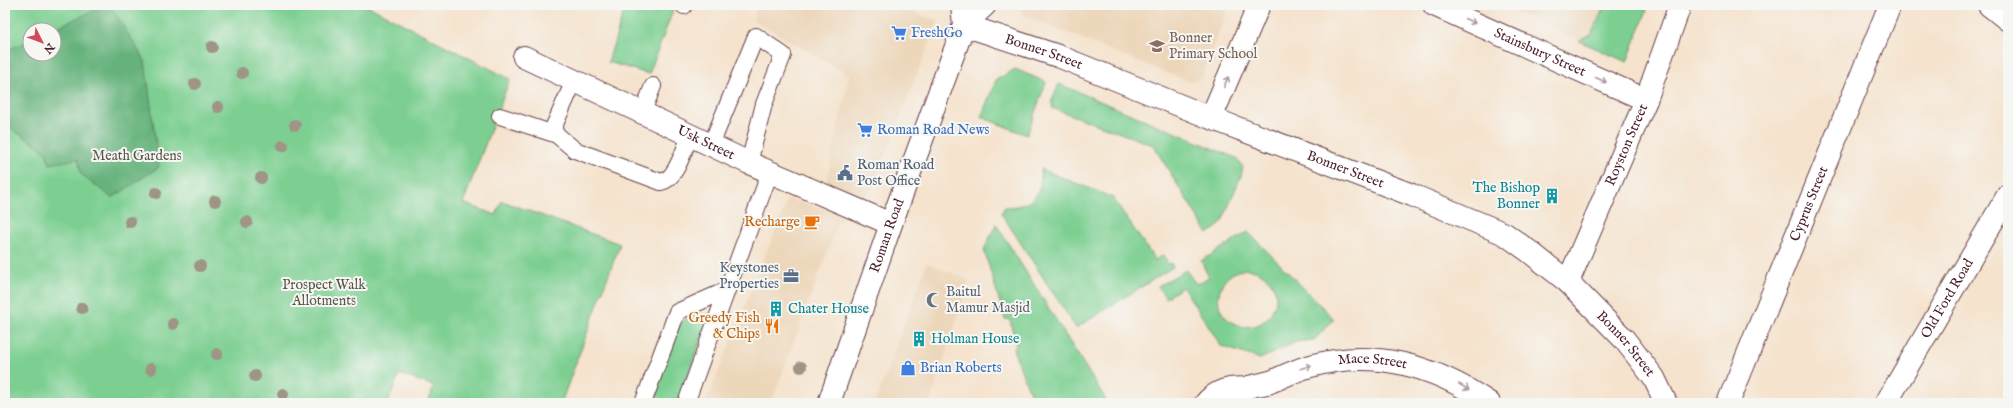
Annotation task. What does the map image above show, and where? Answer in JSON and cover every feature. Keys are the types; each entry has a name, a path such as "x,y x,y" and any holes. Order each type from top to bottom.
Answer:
{"street":[{"name":"Roman Road","path":"829,403 963,15 985,5"},
{"path":"1211,118 1259,5"},
{"name":"Stainsbury Street","path":"1434,5 1646,100"},
{"name":"Royston Street","path":"1568,282 1646,100 1680,5"},
{"name":"Cyprus Street","path":"1728,403 1890,5"},
{"path":"1990,5 2008,20"},
{"name":"Bonner Street","path":"963,15 1058,56 1211,118 1342,167 1472,219 1505,234 1568,282 1624,339 1654,378 1666,403"},
{"name":"Usk Street","path":"524,57 642,114 749,163 891,224"},
{"name":"Old Ford Road","path":"1886,403 2008,195"},
{"name":"Mace Street","path":"1224,403 1242,389 1270,382 1307,367 1347,359 1385,360 1420,368 1465,387 1489,403"}],"lane":[{"path":"711,145 756,36 783,55 764,104 749,163"},
{"path":"551,133 574,81"},
{"path":"642,114 653,86"},
{"path":"500,116 557,135 575,150 661,182 672,176 690,136"},
{"path":"686,403 770,172"},
{"path":"643,403 677,312 727,290"},
{"name":"Mace Street","path":"1202,403 1215,391 1226,386 1239,384 1251,386"}],"shaded area":[{"path":"758,5 912,5 909,11 938,21 872,188 838,223 771,403 706,403 788,199 821,208 849,75 752,19"},
{"name":"Bonner Primary School","path":"1019,5 1229,5 1202,77 1189,82 1023,15"},
{"path":"1501,5 1649,5 1627,62"},
{"name":"Holman House","path":"927,263 969,280 930,403 875,403"}],"green space":[{"path":"5,5 366,5 510,79 463,203 496,215 502,201 620,244 561,403 428,403 434,386 399,374 388,403 5,403"},
{"name":"Meath Gardens","path":"106,5 110,5 145,61 159,167 112,198 81,174 78,159 50,164 46,153 37,145 13,130 5,121 5,51 22,44 22,62 62,62 62,25"},
{"path":"626,5 675,5 649,74 608,62"},
{"path":"1605,5 1637,5 1647,10 1627,62 1579,41 1591,35"},
{"path":"1015,69 1046,82 1027,135 981,117 996,80"},
{"path":"1059,84 1236,158 1243,167 1241,176 1221,224 1208,234 1153,145 1052,108 1053,104 1051,103"},
{"path":"1041,169 1113,198 1155,260 1163,255 1168,264 1171,263 1173,267 1076,328 1001,213 1005,207 1022,205 1034,198 1040,186"},
{"path":"996,224 1108,403 1034,403 1013,349 1016,346 1010,320 1005,319 984,250"},
{"path":"1248,232 1334,319 1314,340 1296,342 1260,359 1221,346 1183,287 1166,298 1158,286 1186,270 1196,284 1209,278 1201,261","holes":["1242,270 1253,270 1260,273 1270,281 1276,293 1276,300 1267,319 1257,325 1246,327 1236,324 1227,318 1220,309 1218,298 1222,285 1229,276"]},
{"path":"697,313 711,314 677,403 650,403 678,326 685,319"}],"place":[{"name":"FreshGo","path":"899,33"},
{"name":"Bonner Primary School","path":"1157,46"},
{"name":"Roman Road News","path":"865,130"},
{"name":"Roman Road Post Office","path":"845,173"},
{"name":"The Bishop Bonner","path":"1552,196"},
{"name":"Recharge","path":"812,222"},
{"name":"Keystones Properties","path":"791,276"},
{"name":"Baitul Mamur Masjid","path":"934,300"},
{"name":"Chater House","path":"776,309"},
{"name":"Greedy Fish & Chips","path":"772,326"},
{"name":"Holman House","path":"919,339"},
{"name":"Brian Roberts","path":"908,368"}],"park label":[{"name":"Prospect Walk Allotments","path":"324,294"}]}
